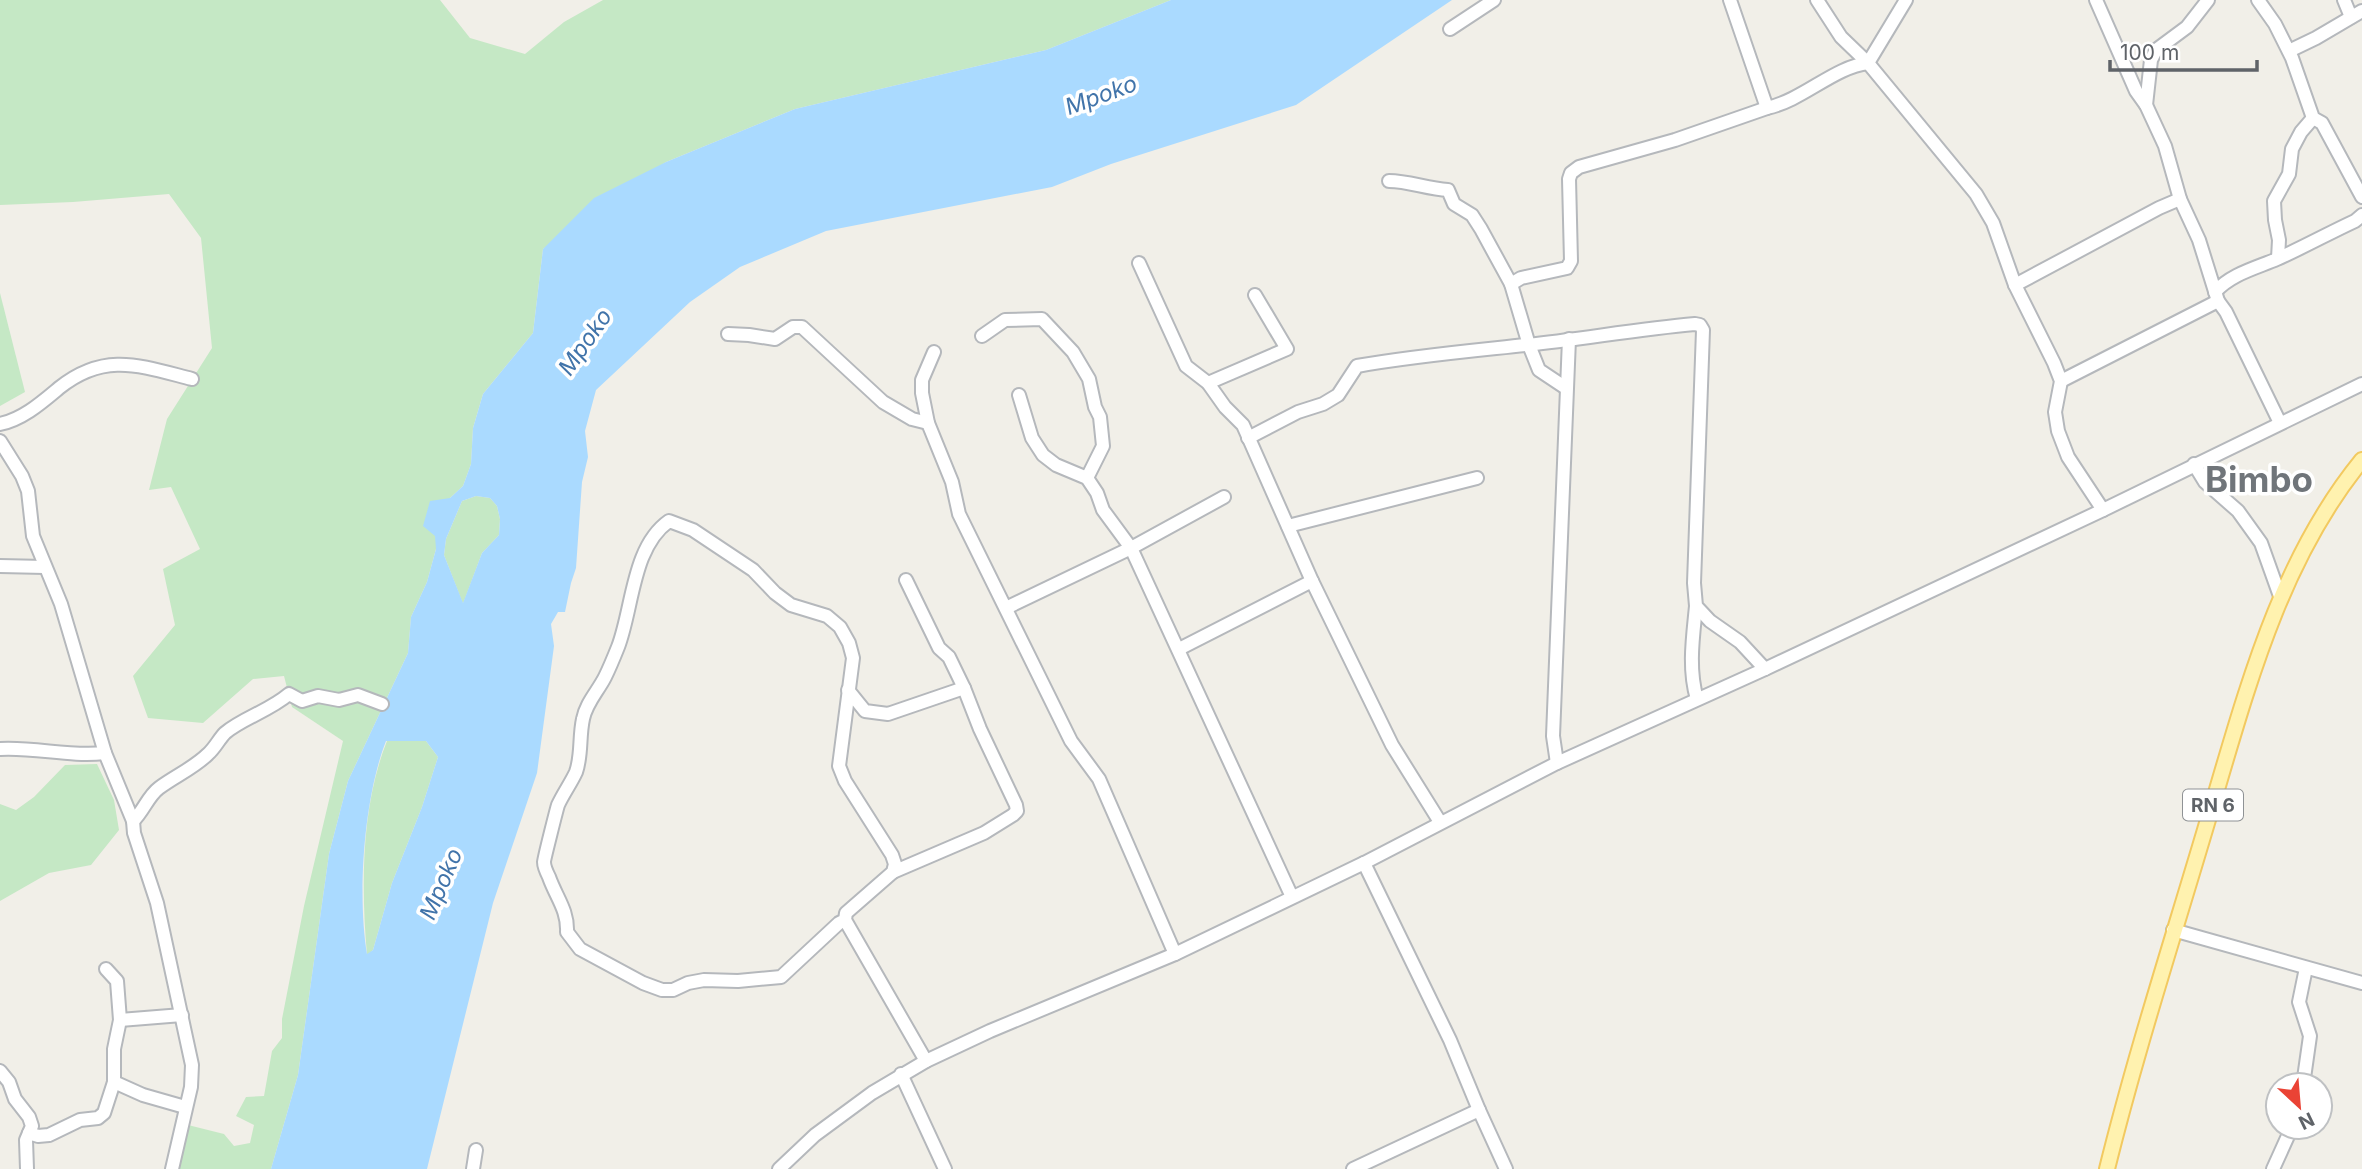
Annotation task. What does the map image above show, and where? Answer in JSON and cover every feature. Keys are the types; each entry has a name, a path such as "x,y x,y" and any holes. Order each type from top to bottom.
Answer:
{"main road":[{"name":"RN 6","path":"2108,1169 2173,930 2252,671 2281,598 2312,534 2362,460"}],"street":[{"path":"1450,29 1494,0"},
{"path":"1730,0 1767,108"},
{"path":"1817,0 1841,37 1868,63 1976,194 1993,223 2015,285 2061,381 2055,412 2058,431 2068,457 2103,510"},
{"path":"1868,63 1906,0"},
{"path":"2096,0 2136,91 2146,105 2165,146 2180,199 2199,240 2217,296 2280,423"},
{"path":"2146,105 2151,60 2156,50 2187,27 2207,0"},
{"path":"2258,0 2289,51 2314,118 2322,123 2362,197"},
{"path":"2289,51 2356,14 2344,0"},
{"path":"1511,284 1521,278 1567,268 1571,261 1569,180 1571,173 1579,167 1675,140 1767,108 1810,91 1854,65 1868,63"},
{"path":"2278,258 2279,240 2274,201 2288,174 2292,149 2301,132 2314,118"},
{"path":"1389,181 1407,181 1422,188 1448,190 1454,204 1472,215 1511,284 1538,370 1566,388"},
{"path":"2015,285 2180,199"},
{"path":"2061,381 2217,296 2222,284 2356,221 2362,215"},
{"path":"1139,263 1186,366 1208,383 1225,407 1243,425 1312,581 1392,745 1440,822"},
{"path":"1208,383 1287,349 1255,295"},
{"path":"982,336 1005,320 1042,319 1073,352 1089,379 1101,424 1103,446 1087,478"},
{"path":"1248,438 1298,412 1338,396 1357,366 1625,330 1695,324 1700,326 1703,330 1692,669 1692,684 1697,699"},
{"path":"728,334 775,339 793,327 802,327 883,402 912,419 928,423"},
{"path":"1557,763 1553,736 1569,339"},
{"path":"934,352 922,380 928,423 952,482 959,514 1071,741 1099,779 1175,954"},
{"path":"0,425 11,422 37,407 70,379 107,364 138,366 192,379"},
{"path":"779,1169 815,1135 901,1074 926,1061 1001,1026 1175,954 1364,863 1557,763 1765,669 2103,510 2362,384"},
{"path":"1019,395 1032,438 1043,455 1056,465 1087,478 1104,510 1131,548 1292,898"},
{"path":"0,441 28,491 33,536 74,641 105,752 132,821 158,903 192,1065 191,1087 172,1169"},
{"path":"2194,464 2205,482 2238,511 2261,543 2281,598"},
{"path":"1288,526 1477,478"},
{"path":"1006,608 1131,548 1224,498"},
{"path":"845,920 781,977 738,981 704,980 673,990 662,990 643,984 580,949 567,932 568,918 564,906 554,891 543,863 557,808 575,774 580,758 581,728 586,708 607,674 618,648 631,607 633,582 662,526 670,521 693,530 753,570 791,606 827,616 840,627 853,657 839,766 845,781 892,855 895,864 893,872"},
{"path":"0,566 45,567"},
{"path":"906,580 939,648 949,657 964,688 1017,811 984,833 893,872 846,913 845,920 926,1061"},
{"path":"1179,649 1312,581"},
{"path":"1696,606 1710,621 1740,642 1765,669"},
{"path":"848,690 865,711 888,714 964,688"},
{"path":"132,821 142,812 158,788 175,779 208,754 225,734 278,704 289,694 302,701 318,696 339,700 358,695 382,704"},
{"path":"0,748 27,747 83,755 105,752"},
{"path":"1364,863 1450,1040 1506,1169"},
{"path":"2173,930 2362,982"},
{"path":"2305,1071 2310,1036 2299,1002 2306,968"},
{"path":"29,1133 49,1135 80,1120 98,1118 104,1113 114,1082 114,1049 120,1020 117,981 106,969"},
{"path":"120,1020 182,1015"},
{"path":"0,1071 9,1082 15,1099 29,1117 32,1126 26,1140 27,1169"},
{"path":"901,1074 945,1169"},
{"path":"114,1082 143,1095 185,1107"},
{"path":"1353,1169 1479,1110"},
{"path":"2273,1169 2286,1141"},
{"path":"473,1169 476,1150"}],"green space":[{"path":"0,0 440,0 470,38 525,54 564,22 603,0 1171,0 1046,50 795,109 666,162 543,249 533,333 483,394 473,428 471,464 463,486 450,498 436,536 436,549 427,582 411,617 408,653 348,781 329,854 298,1075 271,1169 179,1169 188,1125 224,1134 234,1146 250,1143 254,1125 236,1116 246,1097 264,1096 272,1051 282,1038 282,1019 304,906 343,741 292,707 284,676 253,679 203,723 148,718 133,676 175,625 163,569 200,549 171,487 149,490 167,419 212,348 201,238 169,194 0,205"},
{"path":"0,293 25,392 0,406"},
{"path":"476,496 490,498 497,506 499,535 482,553 463,604 444,555 446,539 462,501"},
{"path":"387,741 426,741 438,757 422,807 392,883 373,950 367,955 365,846 372,792"},
{"path":"97,764 114,800 119,830 91,865 49,873 0,901 0,804 16,810 34,797 65,765"}],"water":[{"name":"Mpoko","path":"1171,0 1452,0 1296,105 1111,164 1052,187 826,231 740,267 690,302 596,390 585,431 588,457 582,482 576,568 565,612 558,612 551,624 554,646 537,773 493,903 427,1169 271,1169 298,1075 329,854 348,781 408,653 411,617 427,582 436,549 435,536 423,526 430,501 450,498 463,486 471,464 473,428 483,394 533,333 543,249 594,198 666,162 795,109 1046,50","holes":["476,496 490,498 497,506 499,535 482,553 463,603 444,555 446,539 462,501","386,741 426,741 438,757 422,807 392,883 373,950 367,954 363,904 365,846 372,790"]}],"district":[{"name":"Bimbo","path":"2259,480"}]}
